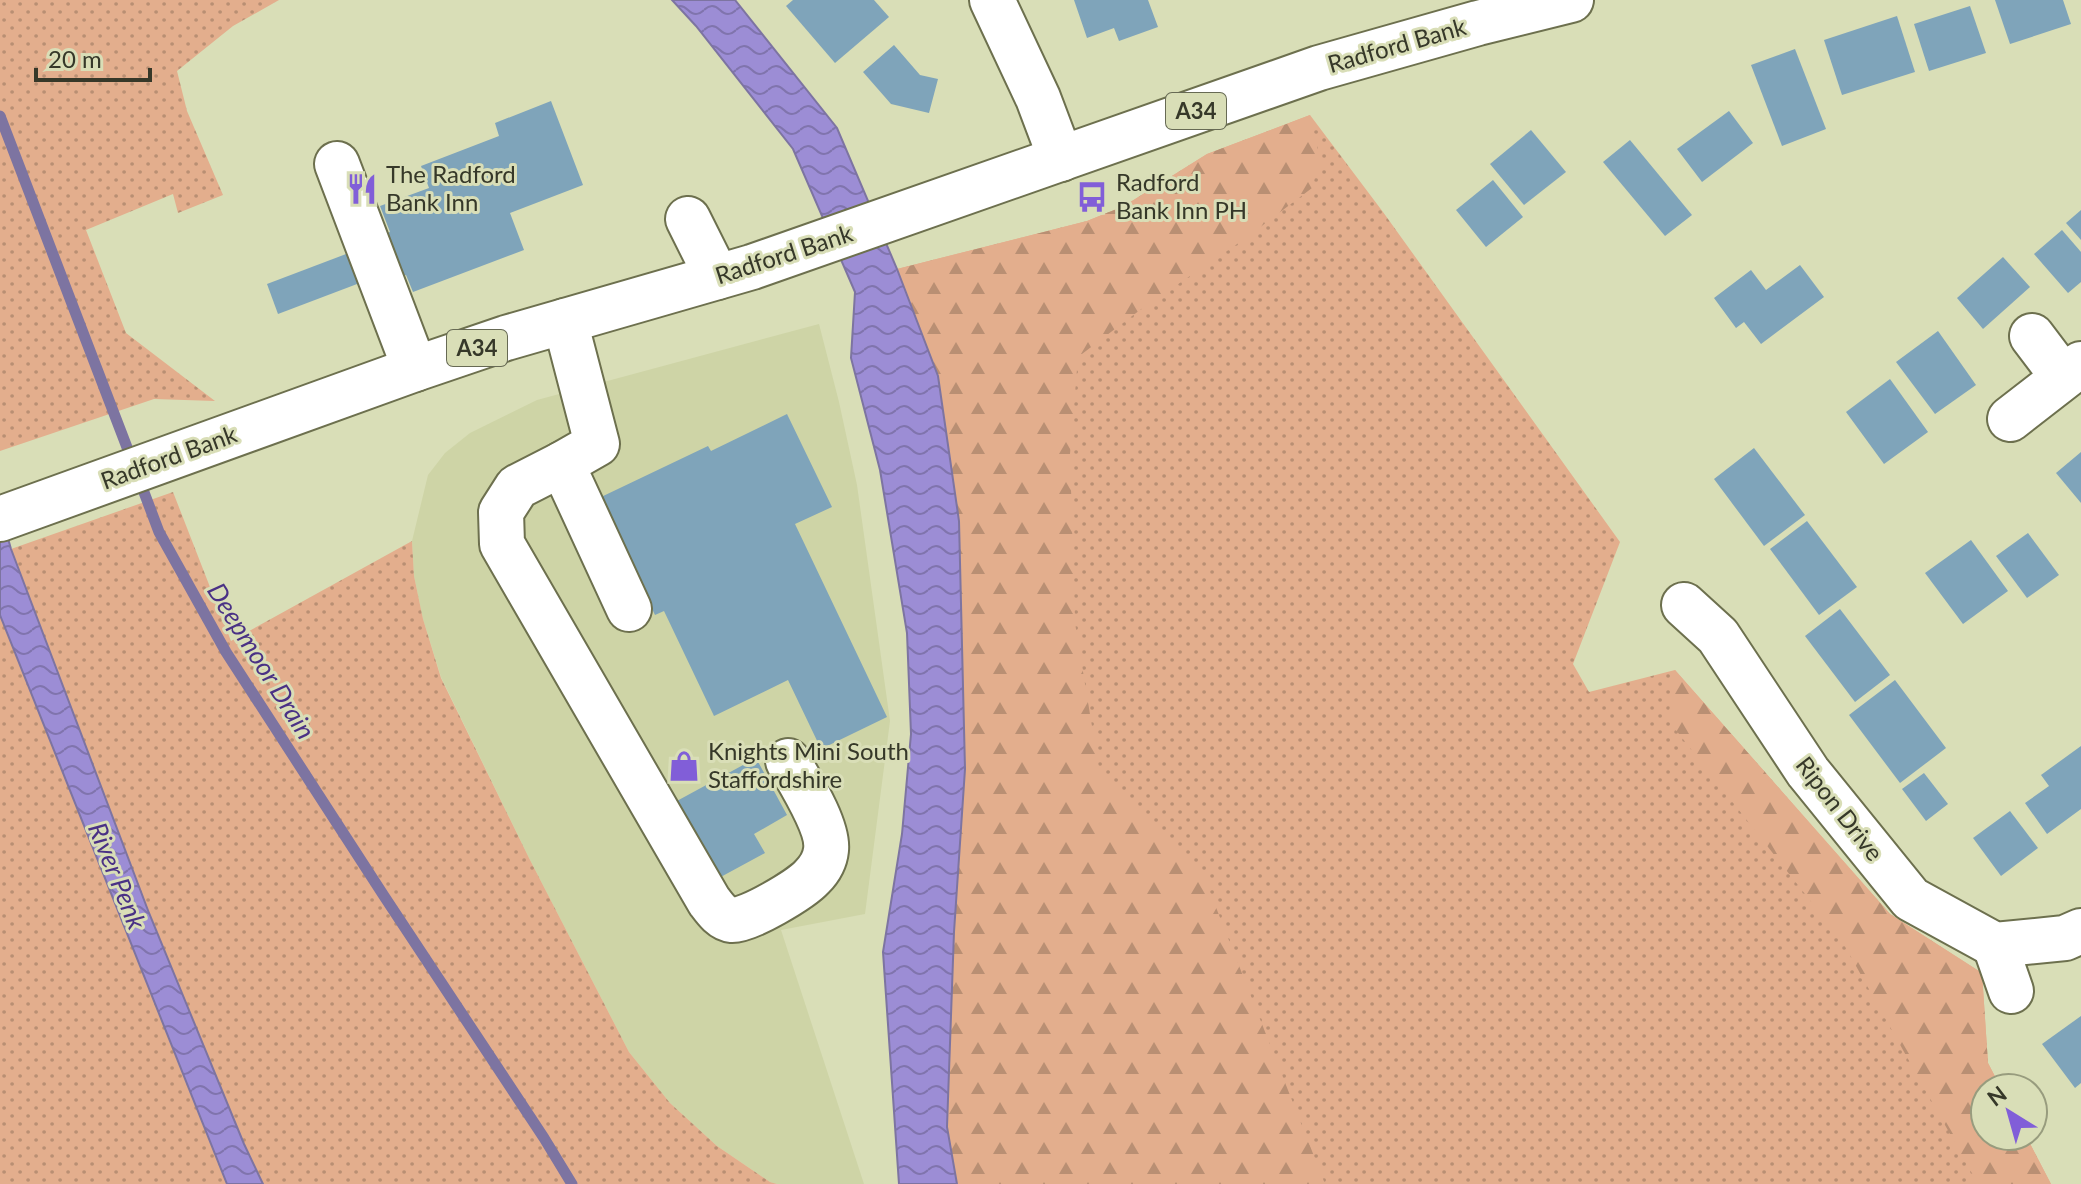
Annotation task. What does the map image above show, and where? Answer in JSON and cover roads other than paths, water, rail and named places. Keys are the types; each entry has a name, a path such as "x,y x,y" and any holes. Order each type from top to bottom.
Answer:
{"main road":[{"path":"992,0 1038,98 1061,159"},
{"name":"Radford Bank","path":"0,519 415,369 565,321 735,272 1477,12 1571,0"},
{"path":"337,164 415,369"},
{"path":"688,219 735,272"},
{"path":"565,321 597,444 517,487 501,512 502,544 709,901 718,913 730,920 744,918 791,894 811,879 821,866 826,849 825,831 788,761"},
{"path":"2010,419 2072,371 2032,336"},
{"path":"562,464 629,609"},
{"name":"Ripon Drive","path":"1684,605 1726,630 1808,772 1911,899 1995,945"},
{"path":"2011,991 1995,945 2065,938 2081,931"}],"water":[{"path":"672,0 735,0 837,128 938,376 959,521 965,769 954,932 947,1127 957,1184 899,1184 883,952 902,834 911,734 907,633 880,470 851,358 855,292 793,149"},
{"name":"River Penk","path":"0,510 11,549 149,913 263,1184 227,1184 0,615"}],"waterway":[{"name":"Deepmoor Drain","path":"0,116 133,463"},
{"name":"Deepmoor Drain","path":"139,479 159,532 226,652 572,1184"}],"place":[{"name":"The Radford Bank Inn","path":"362,189"},
{"name":"Radford Bank Inn PH","path":"1092,197"},
{"name":"Knights Mini South Staffordshire","path":"684,766"}]}
